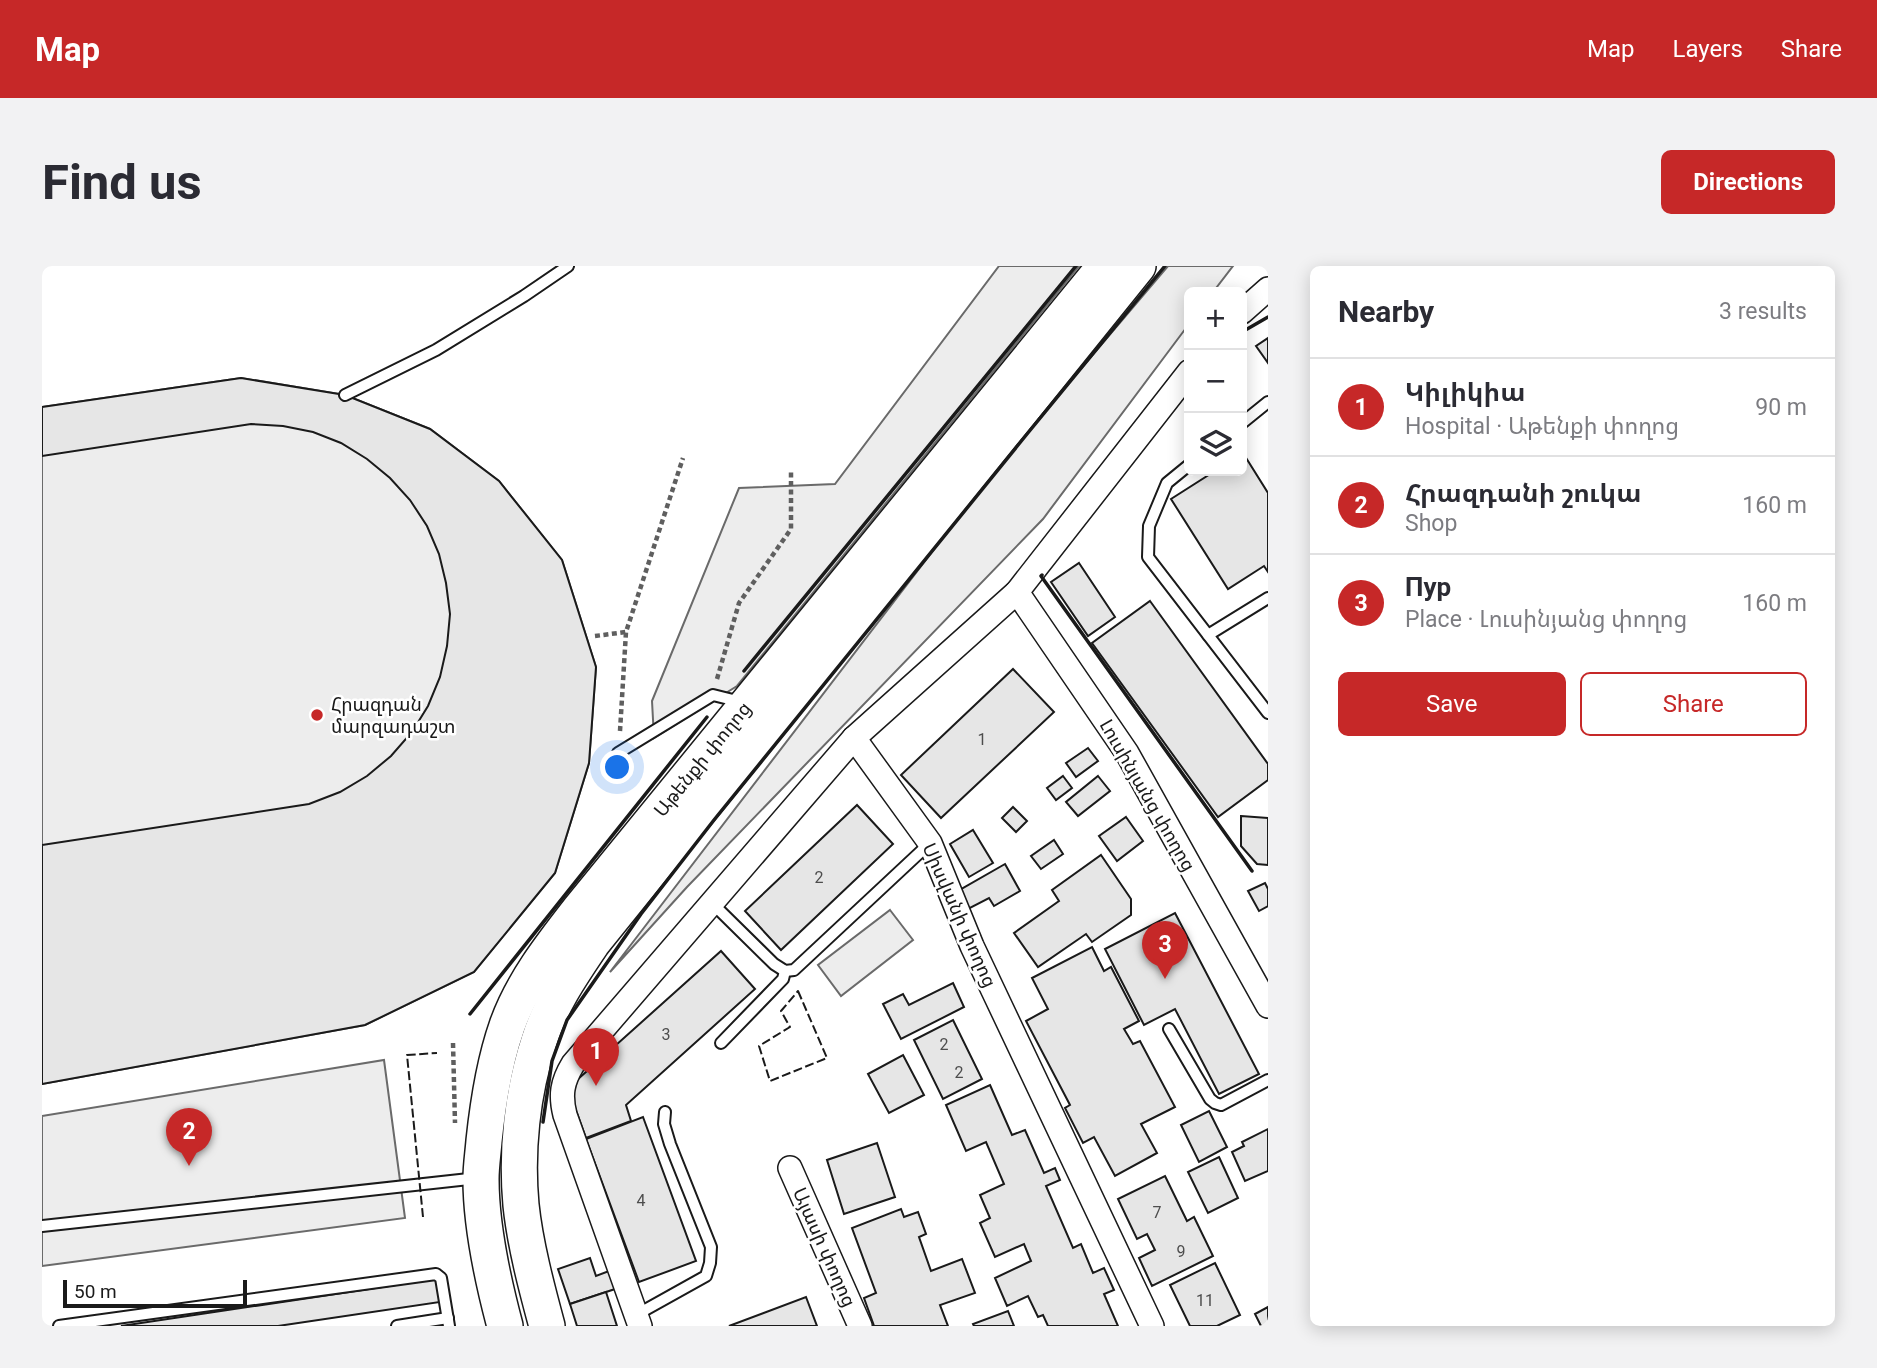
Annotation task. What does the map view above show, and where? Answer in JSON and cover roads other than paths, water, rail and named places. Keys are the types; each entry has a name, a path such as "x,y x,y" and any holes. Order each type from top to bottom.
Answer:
{"main road":[{"name":"Աթենքի փողոց","path":"505,1326 487,1244 481,1178 495,1067 507,1026 525,988 547,952 580,909 1105,266"},
{"name":"Աթենքի փողոց","path":"547,1326 521,1206 520,1143 527,1087 539,1039 556,1000 593,942 1138,266"}],"street":[{"path":"1247,308 1268,289"},
{"path":"638,1321 565,1115 562,1088 565,1076 854,738 1017,592 1184,378"},
{"name":"Լուսինյանց փողոց","path":"1017,592 1127,753 1268,1004"},
{"name":"Սիսվանի փողոց","path":"854,738 930,843 972,946 1152,1326"},
{"name":"Այասի փողոց","path":"790,1168 860,1326"}],"lane":[{"path":"345,395 436,350 568,266"},
{"path":"1247,419 1268,402"},
{"path":"1184,469 1167,482 1149,526 1149,557 1268,713"},
{"path":"1208,635 1268,598"},
{"path":"618,753 713,695 747,704"},
{"path":"712,903 774,964 785,971 794,970 930,843"},
{"path":"721,1043 783,979 785,971"},
{"path":"1169,1029 1214,1103 1221,1104 1268,1080"},
{"path":"638,1321 706,1276 710,1263 711,1247 670,1144 664,1124 665,1112"},
{"path":"42,1226 481,1178"},
{"path":"59,1326 436,1274 441,1278 448,1322 397,1326"}],"place":[{"name":"Հրազդան մարզադաշտ","path":"317,715"},
{"name":"Пур","path":"1165,979"},
{"name":"Կիլիկիա","path":"596,1086"},
{"name":"Հրազդանի շուկա","path":"189,1166"}]}
